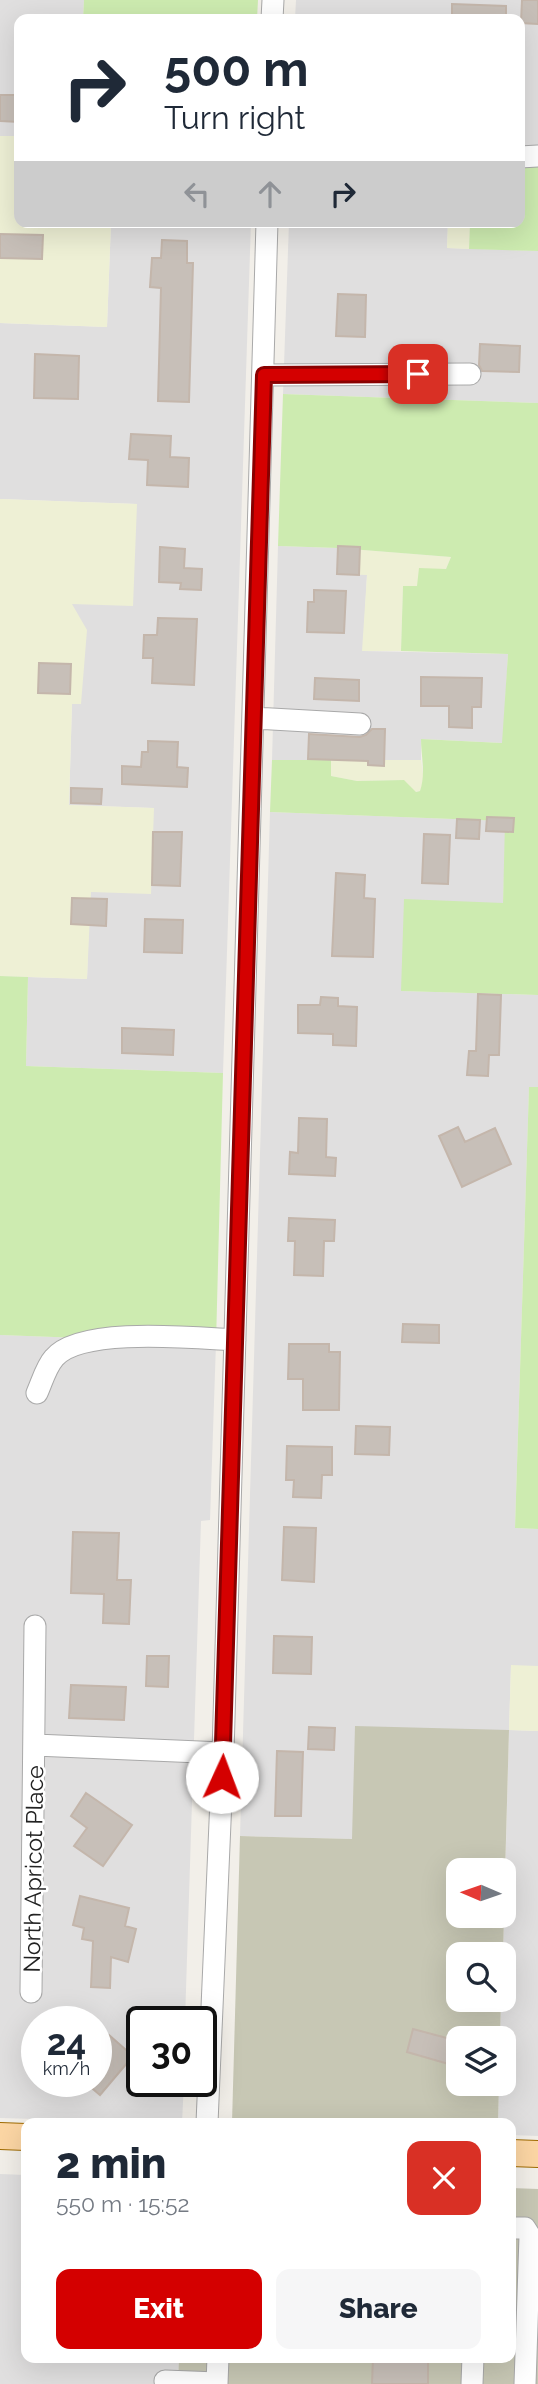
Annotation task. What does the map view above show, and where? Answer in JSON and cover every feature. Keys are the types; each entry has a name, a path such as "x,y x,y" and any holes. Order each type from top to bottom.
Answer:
{"main road":[{"path":"0,2136 21,2137"},
{"path":"516,2153 538,2154"}],"street":[{"path":"207,2118 223,1753 267,228"},
{"path":"264,375 470,374"},
{"path":"254,718 360,724"},
{"path":"37,1393 54,1357 79,1342 136,1336 235,1340"},
{"name":"North Apricot Place","path":"31,1992 35,1626"},
{"name":"North Apricot Place","path":"34,1745 223,1753"},
{"path":"516,2228 525,2228 530,2236 525,2384"},
{"path":"165,2381 218,2383 218,2363"},
{"path":"472,2384 473,2363"}],"shaded area":[{"path":"0,0 84,0 83,14 14,14 14,136 0,136"},
{"path":"296,0 538,0 538,166 525,165 525,14 295,14"},
{"path":"0,136 14,136 14,228 111,228 107,327 0,323"},
{"path":"111,228 251,228 223,1073 26,1066 28,977 87,979 90,891 153,808 69,805 72,704 80,704 71,604 137,504 0,499 0,323 107,327"},
{"path":"289,228 448,228 447,248 538,251 538,403 283,394"},
{"path":"448,228 470,228 469,249 447,248"},
{"path":"0,499 137,504 133,606 72,604 87,630 81,704 72,704 69,805 154,808 151,894 91,892 87,979 0,976"},
{"path":"278,546 338,548 367,575 363,651 508,654 503,743 421,739 421,760 272,760"},
{"path":"338,548 451,557 446,569 418,586 403,586 401,651 362,651 367,575 338,574"},
{"path":"331,760 421,760 424,781 420,791 415,792 403,780 357,781 331,776"},
{"path":"270,812 506,821 503,903 402,991 538,995 538,1087 529,1088 515,1528 538,1529 538,1666 511,1666 509,1730 352,1839 240,1836"},
{"path":"0,1335 216,1343 210,1520 201,1521 185,2006 126,2006 126,2097 183,2097 182,2118 0,2118"},
{"path":"511,1665 538,1666 538,1731 509,1730"},
{"path":"355,1726 509,1730 505,1858 446,1858 446,1928 504,1928 503,1942 446,1942 446,2012 501,2012 500,2026 446,2026 446,2096 499,2096 498,2118 232,2118 240,1836 352,1839"},
{"path":"509,1730 538,1731 538,2136 516,2135 516,2118 498,2118 499,2096 516,2096 516,2026 500,2026 501,2012 516,2012 516,1942 503,1942 504,1928 516,1928 516,1858 506,1858"},
{"path":"0,2174 21,2175 21,2363 179,2363 178,2384 0,2384"},
{"path":"516,2188 538,2189 538,2384 178,2384 179,2363 516,2363"}],"green space":[{"path":"84,0 258,0 257,14 83,14"},
{"path":"525,165 538,166 538,251 469,249 470,228 525,228"},
{"path":"283,394 538,403 538,995 401,991 404,899 503,903 505,821 270,812 272,760 331,760 331,776 357,781 404,780 416,792 420,791 423,778 421,739 502,743 508,654 401,651 403,586 417,586 419,568 446,569 451,557 278,546"},
{"path":"0,976 28,977 26,1066 223,1073 216,1343 0,1335"},
{"path":"529,1087 538,1087 538,1529 515,1528"}],"building":[{"path":"522,0 538,0 538,24 525,23 525,14 521,14"},
{"path":"452,4 506,6 506,14 452,14"},
{"path":"0,95 14,95 14,122 0,121"},
{"path":"0,234 43,235 42,259 0,258"},
{"path":"162,240 187,241 187,263 193,263 189,402 158,401 161,288 150,287 152,258 161,258"},
{"path":"338,294 366,295 365,337 336,336"},
{"path":"480,344 520,346 519,372 482,371 479,365"},
{"path":"35,354 79,356 78,399 34,398"},
{"path":"131,434 171,436 170,457 189,458 188,487 147,485 148,460 129,459"},
{"path":"338,546 360,547 359,575 337,574"},
{"path":"160,547 185,549 184,568 202,569 201,590 180,589 181,583 159,582"},
{"path":"314,590 346,591 344,633 307,632 308,602 314,602"},
{"path":"158,618 197,619 194,685 152,683 153,658 143,658 144,635 157,635"},
{"path":"39,663 71,664 70,694 38,693"},
{"path":"421,677 482,678 481,707 472,707 472,728 449,727 449,706 421,706"},
{"path":"315,678 359,680 359,701 314,699"},
{"path":"372,729 385,729 384,766 368,765 368,761 308,759 309,734 360,737"},
{"path":"148,741 178,742 177,767 188,768 187,787 122,784 122,766 141,767 142,752 148,752"},
{"path":"71,788 102,789 101,804 71,803"},
{"path":"487,817 514,818 513,832 486,831"},
{"path":"457,819 480,820 479,839 456,838"},
{"path":"153,832 182,832 180,886 152,885"},
{"path":"424,834 450,835 448,884 422,883"},
{"path":"336,873 365,875 364,898 375,899 373,957 332,956"},
{"path":"72,898 107,899 106,926 71,924"},
{"path":"145,919 183,920 182,953 144,952"},
{"path":"478,994 501,995 499,1055 489,1055 488,1076 467,1075 469,1051 476,1051"},
{"path":"321,997 338,998 338,1006 357,1007 356,1046 333,1045 333,1034 298,1033 298,1005 320,1005"},
{"path":"122,1028 174,1030 173,1055 122,1053"},
{"path":"299,1118 327,1119 326,1157 336,1158 335,1176 289,1174 290,1152 298,1153"},
{"path":"458,1127 465,1142 495,1128 511,1164 462,1187 439,1136"},
{"path":"289,1218 335,1220 334,1241 324,1241 323,1276 294,1275 295,1241 288,1241"},
{"path":"403,1324 439,1325 439,1343 402,1342"},
{"path":"289,1344 329,1344 329,1352 340,1352 339,1410 303,1410 303,1379 288,1379"},
{"path":"356,1426 390,1427 389,1455 355,1454"},
{"path":"287,1446 332,1447 332,1475 322,1475 321,1498 293,1497 294,1480 286,1480"},
{"path":"284,1527 316,1528 314,1582 282,1580"},
{"path":"73,1532 119,1533 117,1580 131,1580 129,1624 103,1623 104,1594 71,1593"},
{"path":"274,1636 312,1637 311,1674 273,1673"},
{"path":"147,1656 169,1656 168,1687 146,1686"},
{"path":"71,1685 126,1687 124,1720 69,1718"},
{"path":"309,1727 335,1728 334,1750 308,1749"},
{"path":"277,1751 303,1752 301,1816 275,1816"},
{"path":"86,1793 132,1825 103,1866 74,1846 87,1828 71,1816"},
{"path":"80,1896 129,1908 125,1926 136,1929 128,1962 111,1957 110,1988 91,1987 93,1941 82,1939 84,1928 73,1925"},
{"path":"413,2029 446,2038 446,2063 407,2052"},
{"path":"112,2038 126,2050 126,2064 112,2081"},
{"path":"373,2363 428,2363 428,2384 372,2384"}],"route":[{"path":"222,1777 264,375 418,374"}]}
